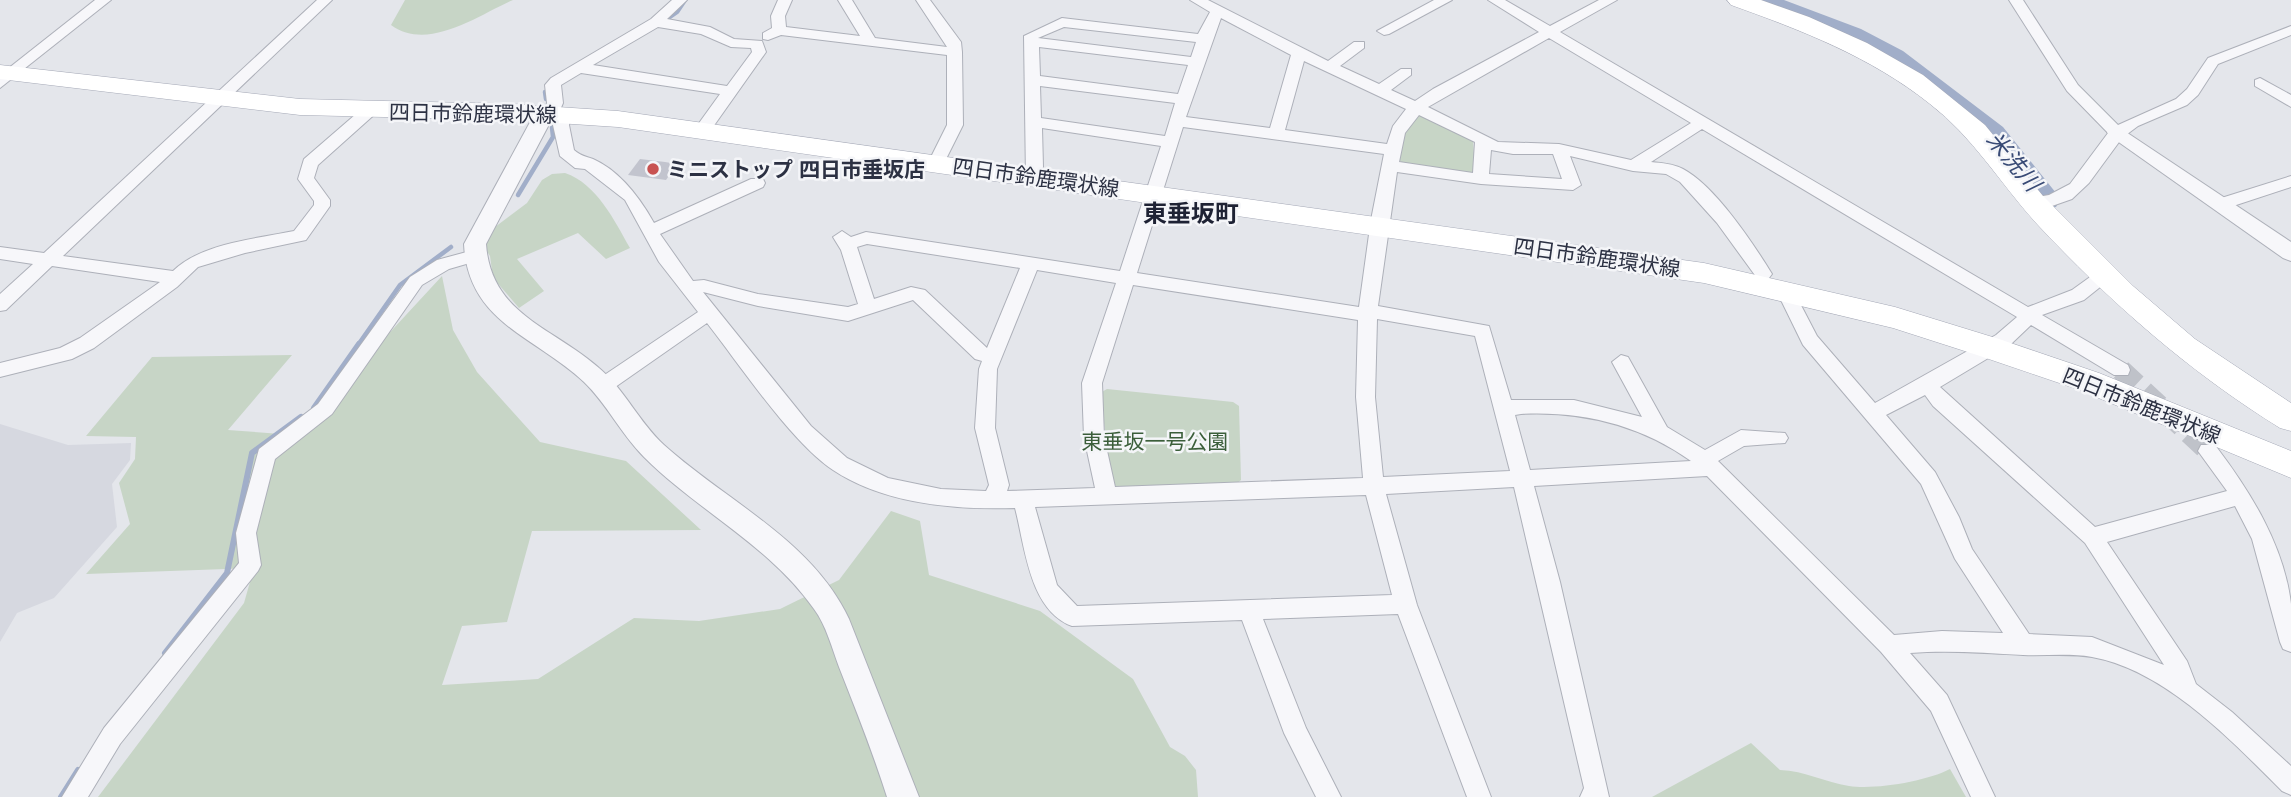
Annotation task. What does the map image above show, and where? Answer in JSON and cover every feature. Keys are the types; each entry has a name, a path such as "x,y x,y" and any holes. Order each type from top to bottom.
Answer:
{"main road":[{"path":"1745,1 1839,37 1890,64 1964,119 2043,202 2103,276 2182,348 2291,419"},
{"name":"四日市鈴鹿環状線","path":"4,76 220,99 369,111 553,114 702,130 1774,282 1988,347 2088,382 2291,465"}],"street":[{"path":"4,76 104,0"},
{"path":"0,304 325,0"},
{"path":"680,0 660,23 552,85 555,103 553,114 495,203 475,244 474,256 494,300 515,321 604,385 636,433 653,451 741,518 827,603 888,751 903,797"},
{"path":"779,30 778,16 785,0"},
{"path":"845,0 867,32 869,43"},
{"path":"923,0 954,42 955,52 955,125 936,163"},
{"path":"1197,0 1218,13 1379,92 1417,107 1483,142 1505,149 1559,149 1633,166 1676,171 1691,181 1774,282 1799,317 1810,340 1928,478 1949,517 1963,554 2023,645"},
{"path":"1384,31 1445,0"},
{"path":"1495,0 2121,370"},
{"path":"1479,797 1406,604 1374,486 1366,410 1368,313 1379,225 1392,158 1403,121 1417,107 1438,92 1610,0"},
{"path":"2016,0 2063,77 2088,107 2117,132 2291,253"},
{"path":"1107,496 1094,437 1092,383 1172,142 1203,39 1211,19 1218,13"},
{"path":"1032,177 1034,122 1031,36 1062,22 1203,39"},
{"path":"660,23 705,30 731,43 757,44 779,30 955,52"},
{"path":"2043,202 2066,198 2076,189 2117,132 2188,97 2204,69 2213,61 2287,35"},
{"path":"1031,42 1197,62"},
{"path":"702,130 759,52 757,44"},
{"path":"1329,67 1359,45"},
{"path":"1276,135 1299,53"},
{"path":"580,68 731,91"},
{"path":"1379,92 1406,72"},
{"path":"1032,80 1185,100"},
{"path":"2260,83 2291,102"},
{"path":"0,370 72,351 177,278 192,263 243,247 291,240 306,232 322,206 322,200 306,180 310,163 369,111"},
{"path":"553,114 561,125 566,152 581,164 588,163 631,197 650,232 689,288 804,431 840,464 862,476 915,493 993,500 1522,480 1708,464 1741,438 1778,438"},
{"path":"1178,121 1276,135 1481,179 1573,185 1559,149"},
{"path":"1034,122 1172,142"},
{"path":"1633,166 1701,123"},
{"path":"1481,179 1483,142"},
{"path":"2221,204 2291,181"},
{"path":"650,232 757,183"},
{"path":"868,308 845,240 866,238 1483,331 1598,795 1592,797"},
{"path":"0,253 177,278"},
{"path":"74,797 112,736 250,565 246,533 266,455 326,409 416,281 443,264 474,256"},
{"path":"993,500 999,485 985,428 988,369 1031,263"},
{"path":"1871,412 1928,385 2003,340 2039,307 2078,295 2103,276"},
{"path":"689,288 704,286 758,300 848,314 911,293 919,295 982,354 992,357"},
{"path":"604,385 709,313"},
{"path":"1620,362 1660,432"},
{"path":"1928,385 1940,401 2092,537 2179,668 2185,687"},
{"path":"1503,408 1576,408 1660,432 1708,464 1889,645 1939,703 1983,797"},
{"path":"2208,451 2240,496 2262,538 2291,642"},
{"path":"2092,537 2240,496"},
{"path":"1023,499 1047,590 1072,617 1406,604"},
{"path":"1249,610 1296,733 1329,797"},
{"path":"1889,645 1942,641 2092,647 2114,653 2185,687 2239,730 2291,783"}],"shaded area":[{"path":"0,424 68,445 131,443 130,460 112,484 117,527 54,598 17,613 0,642"}],"green space":[{"path":"405,0 513,0 452,29 421,35 405,32 391,25"},
{"path":"1426,115 1473,139 1475,172 1470,174 1404,165 1399,160 1404,135 1418,116"},
{"path":"565,173 586,185 604,204 630,248 606,259 578,233 517,259 544,291 519,308 493,278 490,256 479,239 527,203 542,180 552,174"},
{"path":"442,276 453,330 477,372 540,442 626,461 701,530 532,531 507,622 462,626 442,685 538,679 634,618 699,621 780,609 839,580 891,511 920,521 929,575 1040,611 1133,679 1170,747 1185,756 1196,770 1198,797 98,797 244,603 254,568 86,574 130,524 119,483 135,459 136,437 86,436 152,357 292,355 228,430 295,435"},
{"name":"東垂坂一号公園","path":"1107,389 1233,402 1239,406 1241,480 1235,485 1119,488 1112,483 1100,393"},
{"path":"1751,743 1780,770 1798,772 1849,786 1901,784 1950,769 1966,797 1652,797"}],"building":[{"name":"ミニストップ 四日市垂坂店","path":"640,159 677,164 666,180 628,175"}],"waterway":[{"path":"664,21 677,12 685,0"},
{"name":"米洗川","path":"1761,0 1852,34 1894,56 1993,133 2046,200"},
{"path":"545,92 546,99"},
{"path":"518,195 553,137 552,127"},
{"path":"358,345 400,285 451,247"},
{"path":"314,408 359,344"},
{"path":"165,653 227,573 252,453 301,417"},
{"path":"61,797 78,770"}],"tunnel":[{"path":"2121,370 2208,451"}],"place":[{"name":"ミニストップ 四日市垂坂店","path":"653,169"}],"district":[{"name":"東垂坂町","path":"1191,213"}]}
